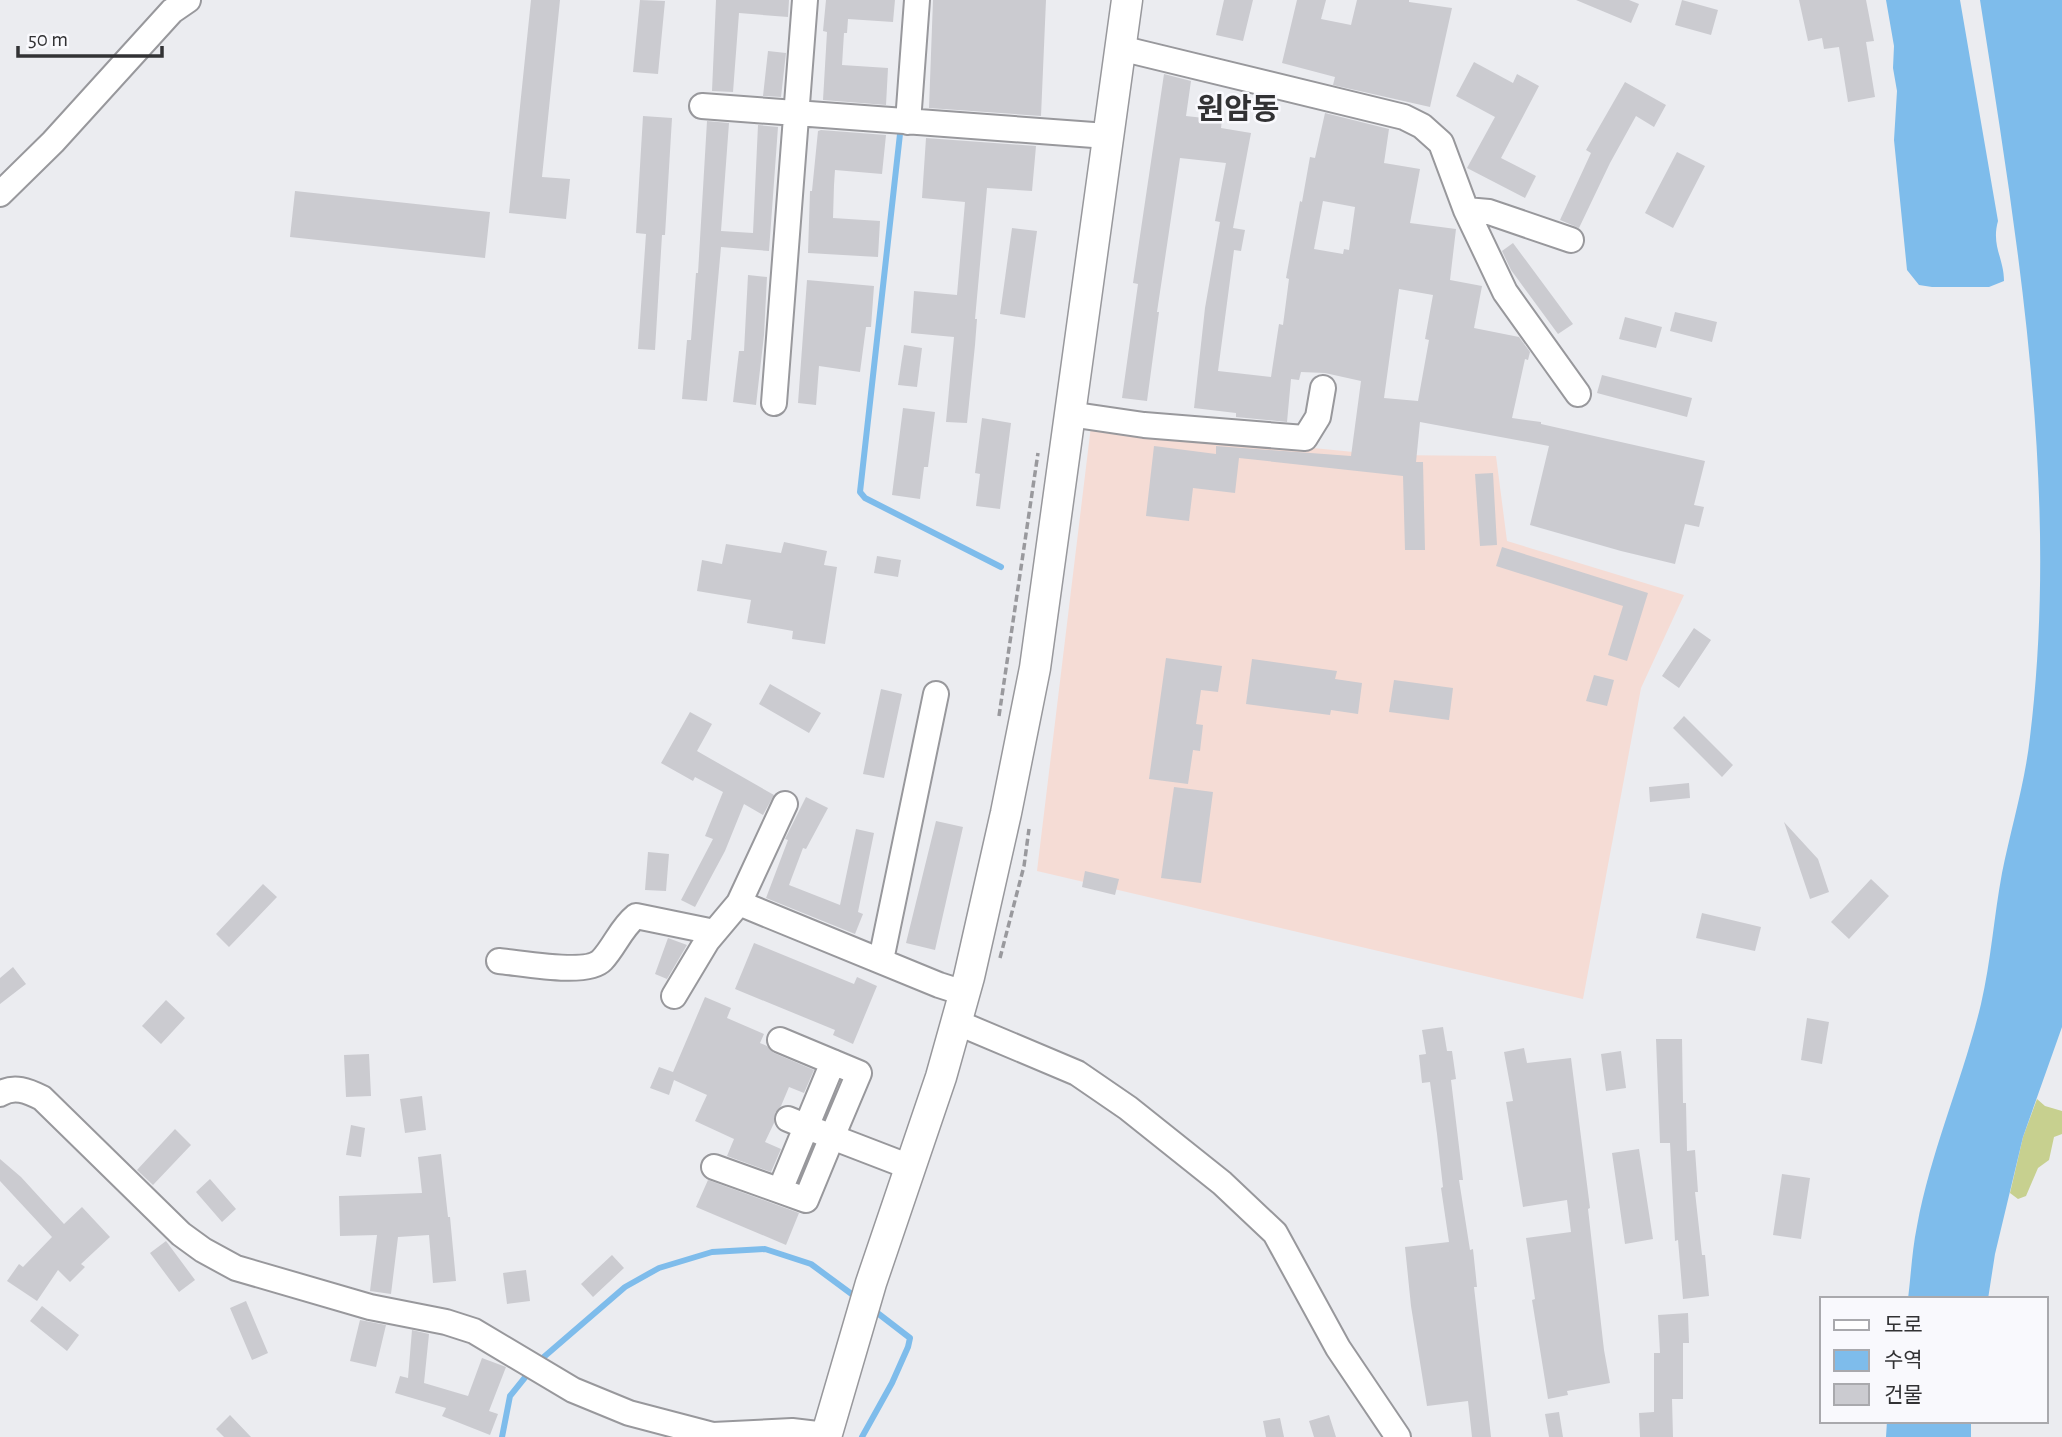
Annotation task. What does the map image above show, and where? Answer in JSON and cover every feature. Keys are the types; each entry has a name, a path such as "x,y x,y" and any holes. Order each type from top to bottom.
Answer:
{"main road":[{"path":"826,1436 871,1283 941,1077 988,898 1035,668 1127,0"}],"street":[{"path":"0,194 62,132 172,11 188,0"},
{"path":"774,403 805,0"},
{"path":"908,122 917,0"},
{"path":"1120,48 1203,66 1404,117 1422,126 1441,143 1466,210 1505,292 1578,394"},
{"path":"702,106 1107,136"},
{"path":"1466,210 1489,212 1571,240"},
{"path":"1069,414 1144,425 1306,438 1318,417 1323,388"},
{"path":"881,960 936,694"},
{"path":"674,996 714,932 739,902 785,804"},
{"path":"739,902 964,993"},
{"path":"499,961 594,967 636,916 714,932"},
{"path":"956,1022 1077,1073 1128,1108 1222,1183 1275,1233 1338,1348 1398,1437"},
{"path":"714,1167 806,1200 859,1073 780,1040"},
{"path":"780,1190 797,1123 833,1062"},
{"path":"0,1094 14,1088 29,1091 42,1098 181,1234 236,1268 370,1307 446,1322 474,1331 573,1390 629,1413 713,1435 792,1431 826,1436"},
{"path":"797,1123 910,1167"}],"path":[{"path":"998,721 1039,447"}],"shaded area":[{"path":"1091,426 1384,455 1496,456 1507,541 1684,595 1641,688 1583,999 1037,871"}],"green space":[{"path":"2037,1099 2045,1106 2062,1111 2062,1134 2054,1137 2049,1160 2038,1168 2026,1196 2018,1199 2010,1193 2023,1137"}],"water":[{"path":"1886,0 1960,0 1998,221 1996,238 2004,281 1989,287 1919,285 1907,270 1894,140 1897,91 1893,68 1894,46"},
{"path":"1980,0 2062,0 2062,1027 2023,1137 1995,1254 1988,1297 1908,1297 1914,1244 1923,1198 1974,1032 1984,988 2002,873 2030,737 2038,645 2040,552 2037,460 2030,367 2008,183"},
{"path":"1887,1423 1971,1423 1971,1437 1886,1437"}],"building":[{"path":"531,0 560,0 542,177 570,179 566,219 509,213"},
{"path":"640,0 665,1 658,74 633,72"},
{"path":"716,0 789,0 788,17 739,13 733,92 712,91"},
{"path":"826,0 895,0 893,22 848,19 847,33 844,33 842,65 888,68 886,105 823,100"},
{"path":"933,0 1046,0 1041,116 929,108"},
{"path":"1224,0 1253,0 1243,41 1216,35"},
{"path":"1297,0 1326,0 1321,19 1351,25 1357,0 1409,0 1452,8 1430,107 1333,85 1335,77 1282,63"},
{"path":"1576,0 1629,0 1639,4 1631,23"},
{"path":"1682,0 1718,10 1711,35 1675,25"},
{"path":"1799,0 1866,0 1874,41 1866,42 1875,97 1848,102 1839,47 1824,49 1822,38 1808,41"},
{"path":"768,51 786,53 781,97 763,96"},
{"path":"1474,62 1513,83 1517,74 1539,86 1501,158 1536,176 1525,198 1467,168 1495,117 1456,96"},
{"path":"1164,74 1191,81 1186,116 1222,120 1221,128 1251,133 1233,228 1245,230 1241,251 1234,250 1218,371 1271,377 1279,324 1283,325 1289,279 1286,278 1300,201 1302,202 1310,157 1315,158 1325,113 1389,129 1384,163 1420,169 1410,223 1456,229 1450,280 1482,286 1474,328 1519,337 1530,352 1528,360 1525,359 1512,418 1541,422 1705,461 1694,505 1704,507 1699,527 1685,524 1675,564 1530,525 1549,446 1420,422 1416,462 1423,462 1425,550 1405,550 1403,476 1239,458 1235,493 1193,488 1189,521 1146,516 1154,446 1216,454 1216,446 1351,456 1361,381 1325,373 1301,372 1299,380 1291,379 1287,422 1236,417 1236,413 1194,408 1205,308 1220,222 1215,221 1226,163 1180,158 1147,401 1122,398 1138,284 1133,283","holes":["1323,201 1355,207 1349,250 1344,249 1343,254 1314,249","1399,289 1433,295 1425,339 1429,340 1418,401 1384,398"]},
{"path":"1625,82 1666,105 1654,127 1636,116 1579,228 1560,220 1591,153 1586,150"},
{"path":"643,116 672,118 655,350 638,349 646,234 636,233"},
{"path":"707,121 729,123 721,231 753,233 758,125 778,127 769,251 721,247 707,401 682,399 687,340 691,340 698,273"},
{"path":"818,131 886,135 882,174 835,170 834,185 833,218 880,221 878,257 808,253 810,191"},
{"path":"926,138 1036,146 1032,191 987,188 967,423 946,422 954,337 911,333 914,291 957,295 965,202 922,198"},
{"path":"1677,152 1705,166 1673,228 1645,213"},
{"path":"295,191 490,212 485,258 290,237"},
{"path":"1012,228 1037,231 1025,318 1000,314"},
{"path":"1513,243 1573,324 1558,334 1511,270 1502,251"},
{"path":"748,275 767,277 756,405 733,402 739,351 744,351"},
{"path":"807,280 874,286 871,327 866,327 860,372 819,366 816,405 798,403"},
{"path":"1675,312 1717,322 1712,342 1670,331"},
{"path":"1625,317 1662,327 1656,348 1619,339"},
{"path":"904,345 922,348 917,387 898,385"},
{"path":"1602,375 1692,398 1687,417 1597,393"},
{"path":"903,408 935,412 928,467 924,467 920,499 892,495"},
{"path":"982,418 1011,423 1000,509 976,506 980,474 975,473"},
{"path":"1493,473 1497,545 1480,546 1475,474"},
{"path":"784,542 827,551 824,565 837,567 825,644 792,639 793,631 747,623 751,600 697,591 702,560 722,564 726,544 781,553"},
{"path":"1502,547 1648,593 1627,661 1608,655 1623,606 1496,566"},
{"path":"877,556 901,560 898,577 874,573"},
{"path":"1694,628 1711,640 1679,688 1662,676"},
{"path":"1166,658 1222,666 1218,692 1201,690 1196,724 1203,725 1200,751 1193,750 1188,784 1149,779"},
{"path":"1252,659 1337,671 1335,679 1362,683 1358,714 1331,710 1330,715 1246,704"},
{"path":"1594,675 1614,680 1607,706 1586,701"},
{"path":"1394,680 1453,688 1449,720 1389,712"},
{"path":"770,684 821,713 809,733 759,704"},
{"path":"881,689 902,694 884,778 863,774"},
{"path":"690,712 712,724 697,751 774,795 763,815 744,804 725,851 695,907 681,900 713,839 705,836 723,792 695,777 693,781 661,763"},
{"path":"1684,716 1733,765 1722,777 1673,728"},
{"path":"1689,783 1690,798 1650,802 1649,787"},
{"path":"1174,787 1213,792 1201,883 1161,878"},
{"path":"806,797 828,808 806,849 803,848 789,885 840,905 856,829 874,833 858,912 863,914 855,934 766,898 788,840 785,839"},
{"path":"936,821 963,827 935,950 906,943"},
{"path":"1784,822 1818,859 1829,892 1810,899"},
{"path":"648,852 669,854 666,891 645,890"},
{"path":"1085,871 1119,879 1115,895 1082,887"},
{"path":"1871,879 1889,896 1849,939 1831,922"},
{"path":"263,884 277,897 229,947 216,934"},
{"path":"1702,913 1761,927 1755,951 1696,938"},
{"path":"668,938 687,945 667,979 655,974"},
{"path":"754,943 854,984 857,977 877,986 853,1044 833,1035 835,1030 735,989"},
{"path":"13,967 26,984 0,1004 0,978"},
{"path":"705,997 731,1008 727,1018 764,1034 760,1043 774,1053 814,1070 804,1093 789,1087 775,1113 774,1123 765,1142 781,1149 771,1172 727,1156 734,1139 695,1121 707,1095 674,1080 669,1095 650,1088 659,1067 673,1072"},
{"path":"166,1000 185,1018 161,1044 142,1026"},
{"path":"1807,1018 1829,1022 1822,1064 1801,1060"},
{"path":"1443,1027 1447,1051 1452,1051 1456,1079 1451,1080 1463,1180 1459,1180 1470,1250 1473,1249 1477,1287 1474,1287 1491,1437 1472,1437 1468,1401 1427,1406 1411,1306 1405,1247 1449,1242 1430,1082 1422,1083 1419,1055 1426,1054 1422,1030"},
{"path":"1656,1039 1682,1039 1687,1151 1695,1150 1698,1192 1695,1192 1709,1296 1683,1299 1678,1240 1675,1241 1670,1143 1660,1143"},
{"path":"1524,1048 1527,1063 1571,1058 1610,1383 1567,1391 1568,1395 1548,1399 1532,1300 1535,1299 1526,1238 1571,1232 1567,1200 1523,1207 1506,1102 1513,1101 1504,1052"},
{"path":"1621,1051 1626,1088 1606,1091 1601,1054"},
{"path":"369,1054 371,1096 346,1097 344,1055"},
{"path":"422,1096 426,1130 405,1133 400,1099"},
{"path":"351,1125 365,1128 361,1157 346,1155"},
{"path":"175,1129 191,1145 153,1185 137,1170"},
{"path":"1639,1149 1653,1239 1625,1244 1612,1153"},
{"path":"441,1154 456,1281 433,1283 429,1235 398,1237 391,1294 370,1291 377,1235 340,1236 339,1196 422,1193 418,1157"},
{"path":"0,1159 21,1177 64,1224 82,1207 110,1237 81,1264 85,1267 70,1282 58,1270 37,1301 7,1281 19,1264 23,1267 52,1237 0,1181"},
{"path":"1782,1174 1810,1178 1801,1239 1773,1235"},
{"path":"210,1179 236,1209 222,1222 196,1192"},
{"path":"708,1180 799,1213 786,1245 696,1207"},
{"path":"166,1241 195,1280 179,1292 150,1253"},
{"path":"612,1255 624,1268 593,1297 581,1284"},
{"path":"526,1270 530,1301 507,1304 503,1273"},
{"path":"246,1301 268,1353 252,1360 230,1308"},
{"path":"42,1306 79,1335 67,1351 30,1321"},
{"path":"1688,1313 1689,1343 1683,1343 1683,1399 1672,1399 1673,1437 1640,1437 1639,1413 1654,1412 1654,1353 1660,1353 1658,1315"},
{"path":"360,1320 386,1325 376,1367 350,1361"},
{"path":"412,1330 429,1334 424,1383 468,1396 482,1358 506,1367 489,1411 498,1414 490,1435 442,1416 446,1408 395,1393 400,1376 408,1378"},
{"path":"1559,1412 1563,1437 1549,1437 1545,1414"},
{"path":"230,1415 251,1437 224,1437 216,1429"},
{"path":"1329,1415 1336,1437 1314,1437 1309,1421"},
{"path":"1280,1418 1284,1437 1266,1437 1263,1421"}],"waterway":[{"path":"901,125 860,492 865,498 1001,567"},
{"path":"538,1362 625,1287 659,1268 712,1252 765,1249 811,1264 857,1298"},
{"path":"862,1437 892,1383 910,1338 871,1308"},
{"path":"502,1437 510,1396 531,1370"}],"district":[{"name":"원암동","path":"1238,109"}]}
